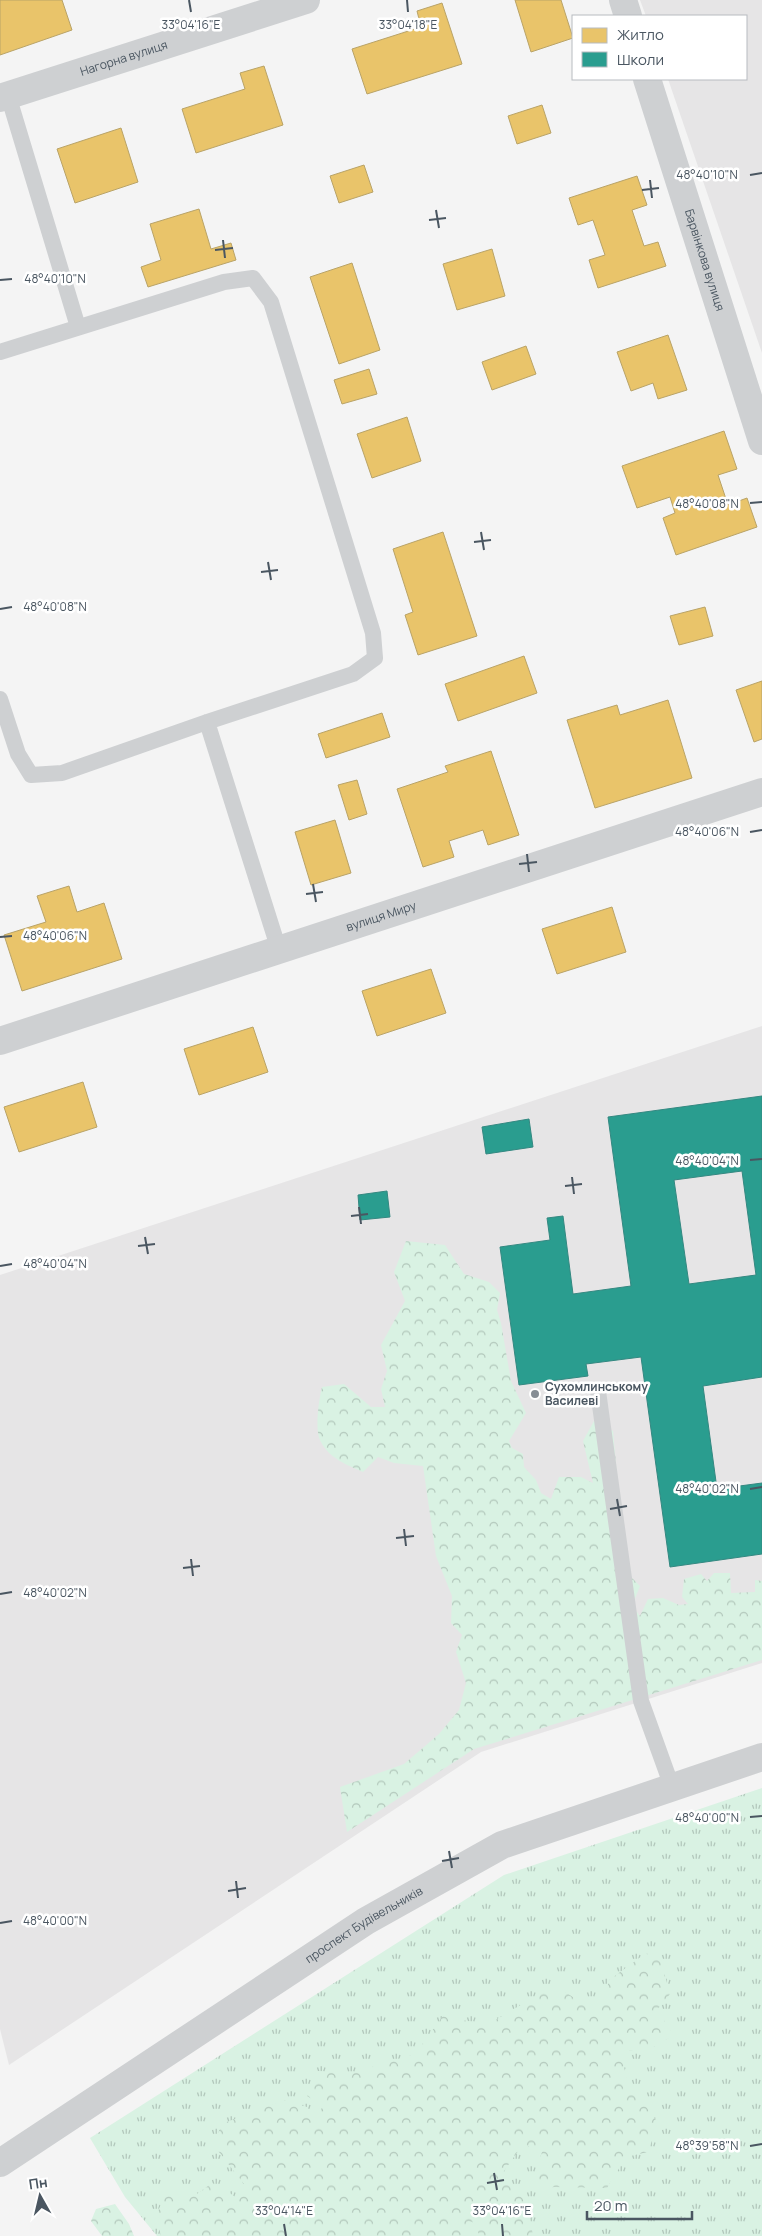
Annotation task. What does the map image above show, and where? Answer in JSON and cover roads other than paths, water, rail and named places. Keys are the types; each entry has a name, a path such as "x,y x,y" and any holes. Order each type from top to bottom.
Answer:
{"street":[{"name":"Нагорна вулиця","path":"4,96 306,0"},
{"path":"623,0 628,15"},
{"name":"Барвінкова вулиця","path":"648,80 762,441"},
{"name":"вулиця Миру","path":"0,1041 762,792"},
{"name":"проспект Будівельників","path":"0,2162 366,1921 502,1845 762,1757"}],"lane":[{"path":"4,96 78,327"},
{"path":"0,352 224,282 253,278 271,302 373,633 375,658 353,674 207,722 62,773 31,775 18,754 0,699"},
{"path":"207,722 280,950"},
{"path":"598,1392 641,1701 672,1787"}],"place":[{"name":"Сухомлинському Василеві","path":"535,1394"}]}
